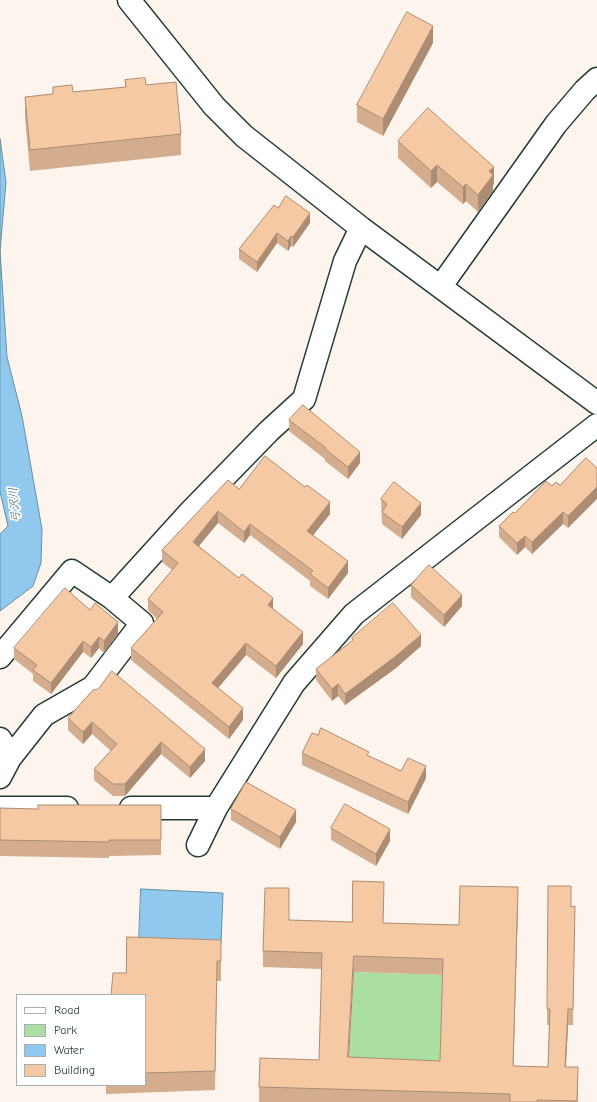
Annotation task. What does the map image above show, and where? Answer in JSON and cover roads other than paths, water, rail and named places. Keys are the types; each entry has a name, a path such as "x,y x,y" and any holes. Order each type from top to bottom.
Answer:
{"street":[{"path":"129,0 214,106 239,131 283,168 360,228 593,394"},
{"path":"441,286 556,124 585,90 597,79"},
{"path":"112,598 196,506 269,431 304,399 345,261 360,228"},
{"path":"198,846 216,808 294,683 354,614 597,425"},
{"path":"0,657 72,571 112,598 142,623 93,687 44,715 6,748 0,777"},
{"path":"0,808 88,808"},
{"path":"112,808 216,808"}],"water":[{"path":"0,139 6,182 0,251"},
{"name":"弓沢川","path":"0,251 7,357 22,416 42,529 41,563 33,586 0,611 0,534 8,526 0,492"},
{"path":"141,889 223,893 221,944 139,940"}]}
